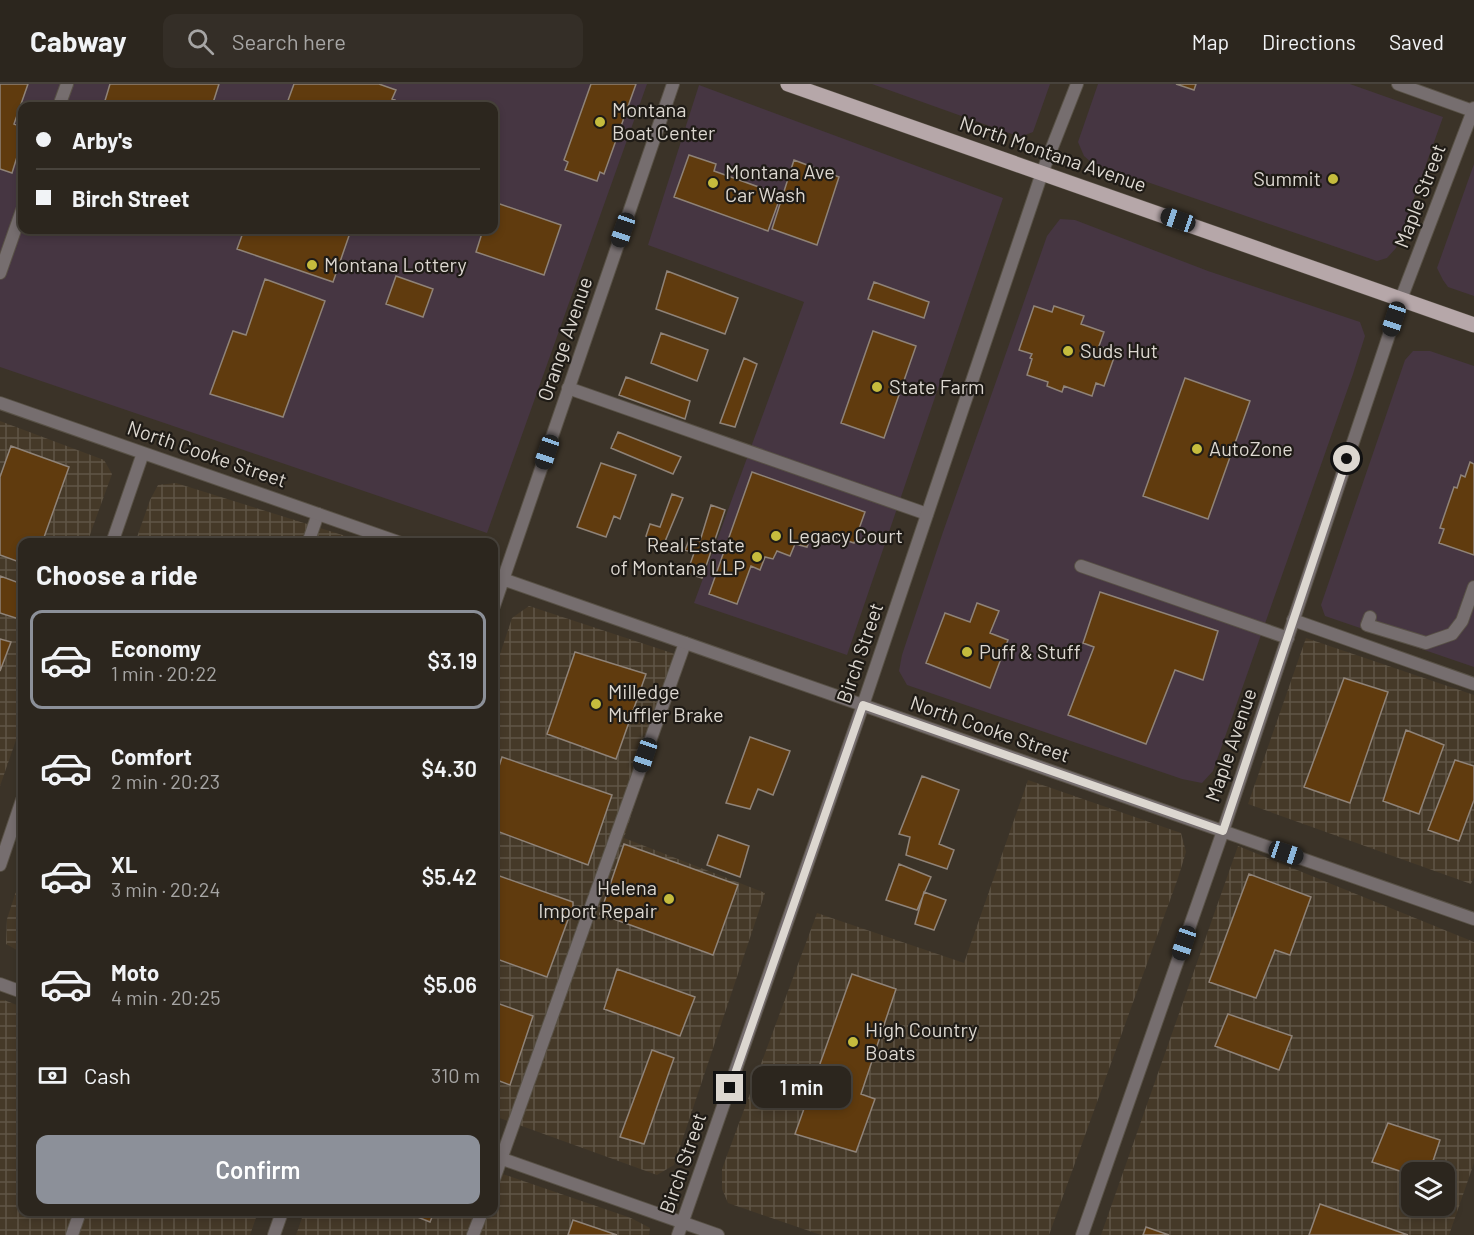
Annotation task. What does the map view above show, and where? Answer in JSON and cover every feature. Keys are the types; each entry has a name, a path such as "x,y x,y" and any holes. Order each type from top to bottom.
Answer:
{"main road":[{"name":"North Montana Avenue","path":"788,84 1474,325"}],"street":[{"path":"61,102 68,84"},
{"name":"Orange Avenue","path":"498,577 568,388 673,84"},
{"name":"Birch Street","path":"680,1229 863,705 1042,173 1077,84"},
{"path":"1398,84 1473,109"},
{"name":"Maple Street","path":"1401,299 1473,109"},
{"path":"0,273 18,221"},
{"name":"Maple Avenue","path":"1082,1235 1223,831 1401,299"},
{"path":"568,388 927,514"},
{"name":"North Cooke Street","path":"0,403 387,538"},
{"path":"114,538 143,453"},
{"path":"310,538 318,514"},
{"path":"1081,566 1288,638"},
{"name":"North Cooke Street","path":"498,577 1474,918"},
{"path":"1360,644 1368,621 1426,643 1452,634 1462,621 1474,587"},
{"path":"1293,620 1474,684"},
{"path":"498,1155 685,643"},
{"path":"0,865 18,812"},
{"path":"0,984 18,991"},
{"path":"498,1158 680,1229 718,1235"},
{"path":"72,1235 79,1216"},
{"path":"274,1235 281,1216"},
{"path":"473,1235 480,1216"}],"shaded area":[{"path":"0,84 647,84 487,533 0,367"},
{"path":"872,84 1050,84 1033,132 1020,137"},
{"path":"1098,84 1350,84 1443,117 1396,248 1387,258 1377,261 1092,163 1084,156 1078,142"},
{"path":"699,85 1003,198 847,655 694,603 804,302 648,245"},
{"path":"1474,164 1474,296 1448,287 1437,268"},
{"path":"1060,219 1075,220 1208,271 1360,322 1365,336 1213,771 1202,783 1182,779 907,685 899,671 902,655 943,532 1047,236"},
{"path":"1413,351 1430,351 1474,366 1474,667 1325,616 1321,605 1405,360"},
{"path":"0,421 104,460 112,474 89,538 18,538 18,734 0,786"},
{"path":"176,483 352,538 137,538 150,500 158,485"},
{"path":"529,606 681,656 624,838 765,893 674,1165 657,1175 498,1117 498,660 512,618"},
{"path":"1306,638 1474,695 1474,877 1471,884 1248,804"},
{"path":"1028,780 1181,833 1186,852 1049,1235 821,1235 728,1203 722,1189 722,1169 817,913 964,963"},
{"path":"1238,846 1474,942 1474,1163 1449,1235 1101,1235"},
{"path":"18,885 18,951 6,944 7,919"},
{"path":"0,1000 18,1005 18,1216 257,1216 250,1235 0,1235"},
{"path":"498,1172 631,1218 650,1228 649,1235 296,1235 303,1216 498,1216"}],"building":[{"path":"0,84 28,84 22,102 18,102 18,113 14,124 18,126 18,154 12,173 0,169"},
{"path":"110,84 219,84 213,102 105,102"},
{"path":"294,84 379,84 396,90 392,99 394,102 287,102"},
{"name":"Montana Boat Center","path":"591,84 636,84 604,174 600,172 597,181 565,170 568,162 564,160"},
{"path":"1176,84 1196,84 1194,90"},
{"name":"Montana Ave Car Wash","path":"689,155 716,164 714,171 781,195 768,231 674,197"},
{"path":"794,160 839,177 817,245 772,229"},
{"path":"498,203 561,225 544,275 476,252 482,234 498,234"},
{"name":"Montana Lottery","path":"243,234 350,234 333,282 237,249"},
{"path":"667,271 738,298 725,334 656,309"},
{"path":"396,276 433,289 423,317 386,304"},
{"path":"265,279 325,301 283,417 210,394 233,331 246,335"},
{"path":"874,282 929,302 924,318 868,299"},
{"name":"Suds Hut","path":"1034,306 1052,312 1054,306 1084,316 1081,324 1104,332 1099,346 1116,352 1104,386 1096,383 1092,396 1064,386 1062,392 1047,386 1048,382 1027,375 1032,354 1019,350"},
{"name":"State Farm","path":"873,331 916,346 884,438 841,423"},
{"path":"661,333 708,350 697,381 651,363"},
{"path":"744,358 757,364 735,427 720,423"},
{"path":"626,377 690,401 685,419 619,395"},
{"name":"AutoZone","path":"1185,378 1250,401 1208,519 1143,496"},
{"path":"618,432 681,457 673,474 611,448"},
{"path":"11,446 69,467 44,538 18,538 18,562 0,555 0,477"},
{"path":"1470,462 1474,464 1474,555 1439,543 1444,529 1440,528 1454,487 1457,488 1461,475 1465,477"},
{"path":"601,463 636,475 620,519 614,516 606,537 577,527"},
{"name":"Legacy Court","path":"752,472 865,512 854,543 824,533 819,542 810,539 807,547 795,544 790,556 777,551 773,559 765,557 760,570 751,566 737,604 709,594"},
{"path":"672,494 683,498 661,551 650,548 653,539 646,536 650,524 660,527"},
{"path":"711,505 725,510 702,578 687,573 694,553 685,550 690,538 700,541"},
{"path":"0,576 18,583 18,619 0,613"},
{"path":"1100,592 1218,631 1203,680 1175,670 1146,744 1068,715 1094,647 1083,643"},
{"name":"Puff & Stuff","path":"977,603 999,611 990,633 1008,640 990,688 926,663 945,613 970,622"},
{"path":"0,639 11,642 0,671"},
{"name":"Milledge Muffler Brake","path":"575,652 646,674 616,759 547,734"},
{"path":"1344,678 1388,692 1350,803 1304,787"},
{"path":"1406,730 1444,745 1419,814 1383,801"},
{"path":"750,737 790,751 773,795 758,789 750,809 726,803"},
{"path":"502,757 612,795 588,865 498,831 498,770"},
{"path":"1455,760 1474,766 1474,800 1459,841 1428,830"},
{"path":"922,776 959,790 939,844 954,850 947,869 906,855 910,837 899,834"},
{"path":"718,835 749,846 740,877 707,865"},
{"name":"Helena Import Repair","path":"624,844 738,885 713,955 600,914"},
{"path":"899,864 931,877 917,910 886,900"},
{"path":"1249,874 1311,897 1290,955 1275,950 1256,998 1209,982"},
{"path":"498,875 573,902 547,977 498,959"},
{"path":"924,892 946,900 934,930 915,924"},
{"path":"617,969 695,997 680,1036 604,1009"},
{"name":"High Country Boats","path":"852,974 896,989 861,1094 875,1099 856,1152 795,1134"},
{"path":"498,1003 533,1016 510,1085 498,1080"},
{"path":"1228,1014 1292,1036 1279,1070 1215,1046"},
{"path":"652,1050 674,1058 644,1144 620,1137"},
{"path":"1388,1123 1440,1140 1433,1162 1401,1162 1401,1171 1372,1162"},
{"path":"1320,1204 1408,1235 1309,1235"},
{"path":"415,1216 432,1216 430,1222"},
{"path":"573,1220 617,1235 568,1235"},
{"path":"1146,1227 1169,1235 1143,1235"}],"place":[{"name":"Montana Boat Center","path":"600,122"},
{"name":"Summit","path":"1333,179"},
{"name":"Montana Ave Car Wash","path":"713,183"},
{"name":"Montana Lottery","path":"312,265"},
{"name":"Suds Hut","path":"1068,351"},
{"name":"State Farm","path":"877,387"},
{"name":"AutoZone","path":"1197,449"},
{"name":"Legacy Court","path":"776,536"},
{"name":"Real Estate of Montana LLP","path":"757,557"},
{"name":"Puff & Stuff","path":"967,652"},
{"name":"Milledge Muffler Brake","path":"596,704"},
{"name":"Helena Import Repair","path":"669,899"},
{"name":"High Country Boats","path":"853,1042"}],"route":[{"path":"730,1088 863,705 1223,831 1347,459"}]}
